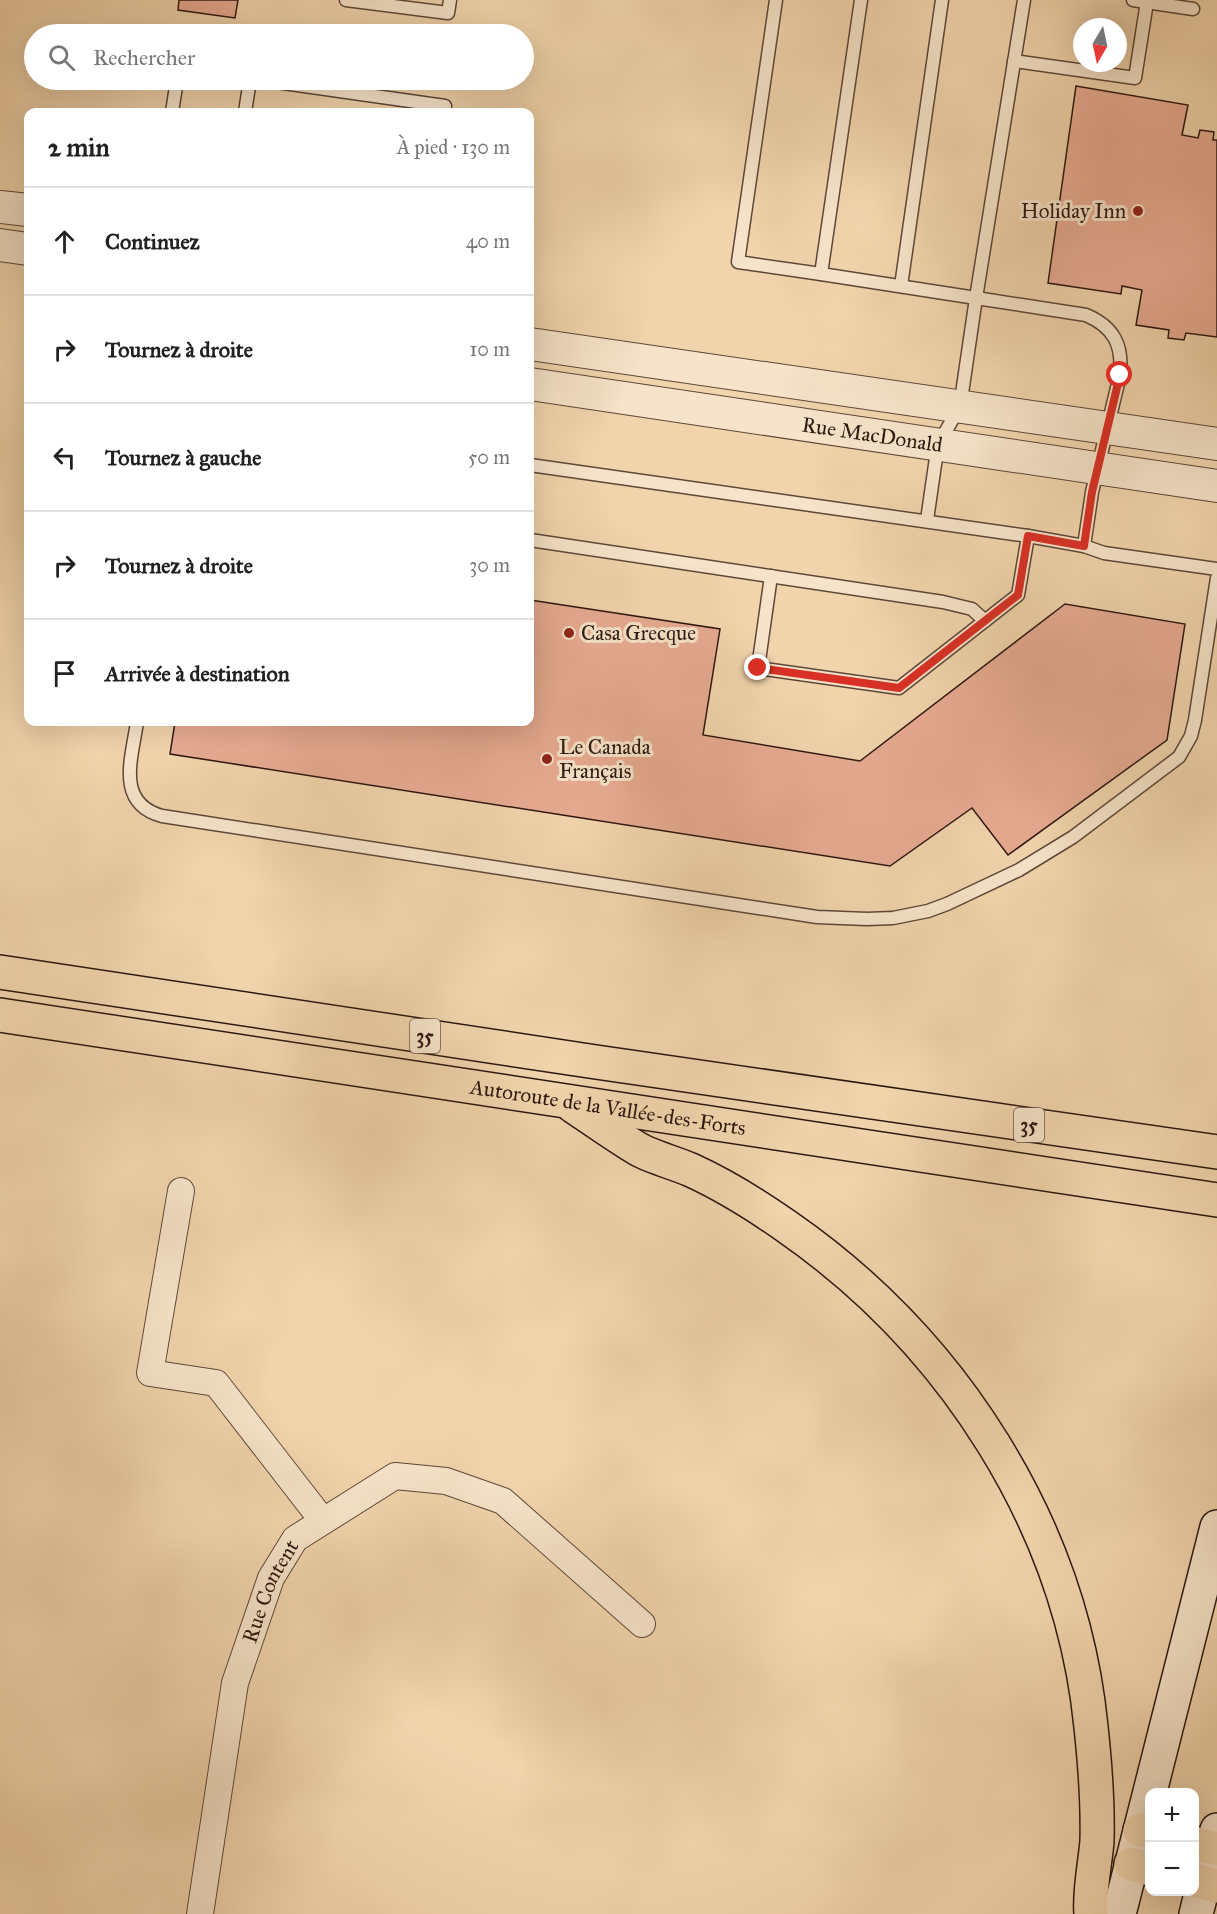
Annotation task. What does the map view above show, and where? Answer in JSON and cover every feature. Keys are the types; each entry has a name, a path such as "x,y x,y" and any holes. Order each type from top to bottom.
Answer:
{"highway":[{"name":"Autoroute de la Vallée-des-Forts","path":"0,972 1212,1151"},
{"name":"Autoroute de la Vallée-des-Forts","path":"0,1015 1206,1198"},
{"path":"564,1100 641,1150 664,1158 724,1187 810,1243 870,1293 926,1350 975,1415 1008,1468 1041,1533 1062,1587 1081,1660 1088,1698 1095,1764 1096,1842 1090,1900 1091,1914"}],"main road":[{"path":"1155,1788 1217,1527"},
{"path":"1119,1914 1140,1867 1145,1831"},
{"path":"1196,1914 1205,1883 1210,1842"}],"street":[{"path":"0,207 24,210"},
{"path":"0,245 24,248"},
{"name":"Rue MacDonald","path":"534,345 1217,444"},
{"name":"Rue MacDonald","path":"534,385 1217,486"},
{"path":"181,1191 150,1373 216,1383 323,1521"},
{"name":"Rue Content","path":"200,1914 235,1683 271,1578 295,1539 395,1476 446,1481 503,1501 642,1624"}],"lane":[{"path":"346,0 448,13 450,0"},
{"path":"776,0 738,262 1086,315 1098,320 1108,328 1115,338 1122,362 1092,492 1084,546"},
{"path":"821,274 861,0"},
{"path":"901,286 942,0"},
{"path":"927,520 938,444 960,407 1024,0"},
{"path":"1134,0 1193,9"},
{"path":"1014,61 1135,78 1147,2"},
{"path":"173,108 175,90"},
{"path":"246,108 248,90"},
{"path":"332,90 445,106 445,108"},
{"path":"534,466 927,520 1084,546 1104,553 1217,569"},
{"path":"771,576 758,668 899,688 1018,595 1028,536"},
{"path":"534,541 943,602 972,609 985,621"},
{"path":"136,726 130,775 131,791 146,810 162,816 817,917 893,918 928,911 947,904 1019,870 1073,837 1179,757 1191,736 1195,720 1217,578"}],"building":[{"path":"179,0 238,0 235,18 178,10"},
{"name":"Holiday Inn","path":"1076,86 1188,105 1182,135 1198,138 1200,130 1214,132 1213,140 1217,140 1217,337 1186,333 1184,340 1168,338 1169,330 1136,325 1142,290 1122,286 1121,294 1048,283"},
{"path":"534,601 720,629 703,735 860,761 1065,604 1185,624 1167,740 1008,855 972,808 890,866 170,754 174,726 534,726"}],"place":[{"name":"Holiday Inn","path":"1138,211"},
{"name":"Casa Grecque","path":"569,633"},
{"name":"Le Canada Français","path":"547,759"}],"route":[{"path":"758,668 899,688 1018,595 1028,536 1084,546 1092,492 1120,375"}]}
